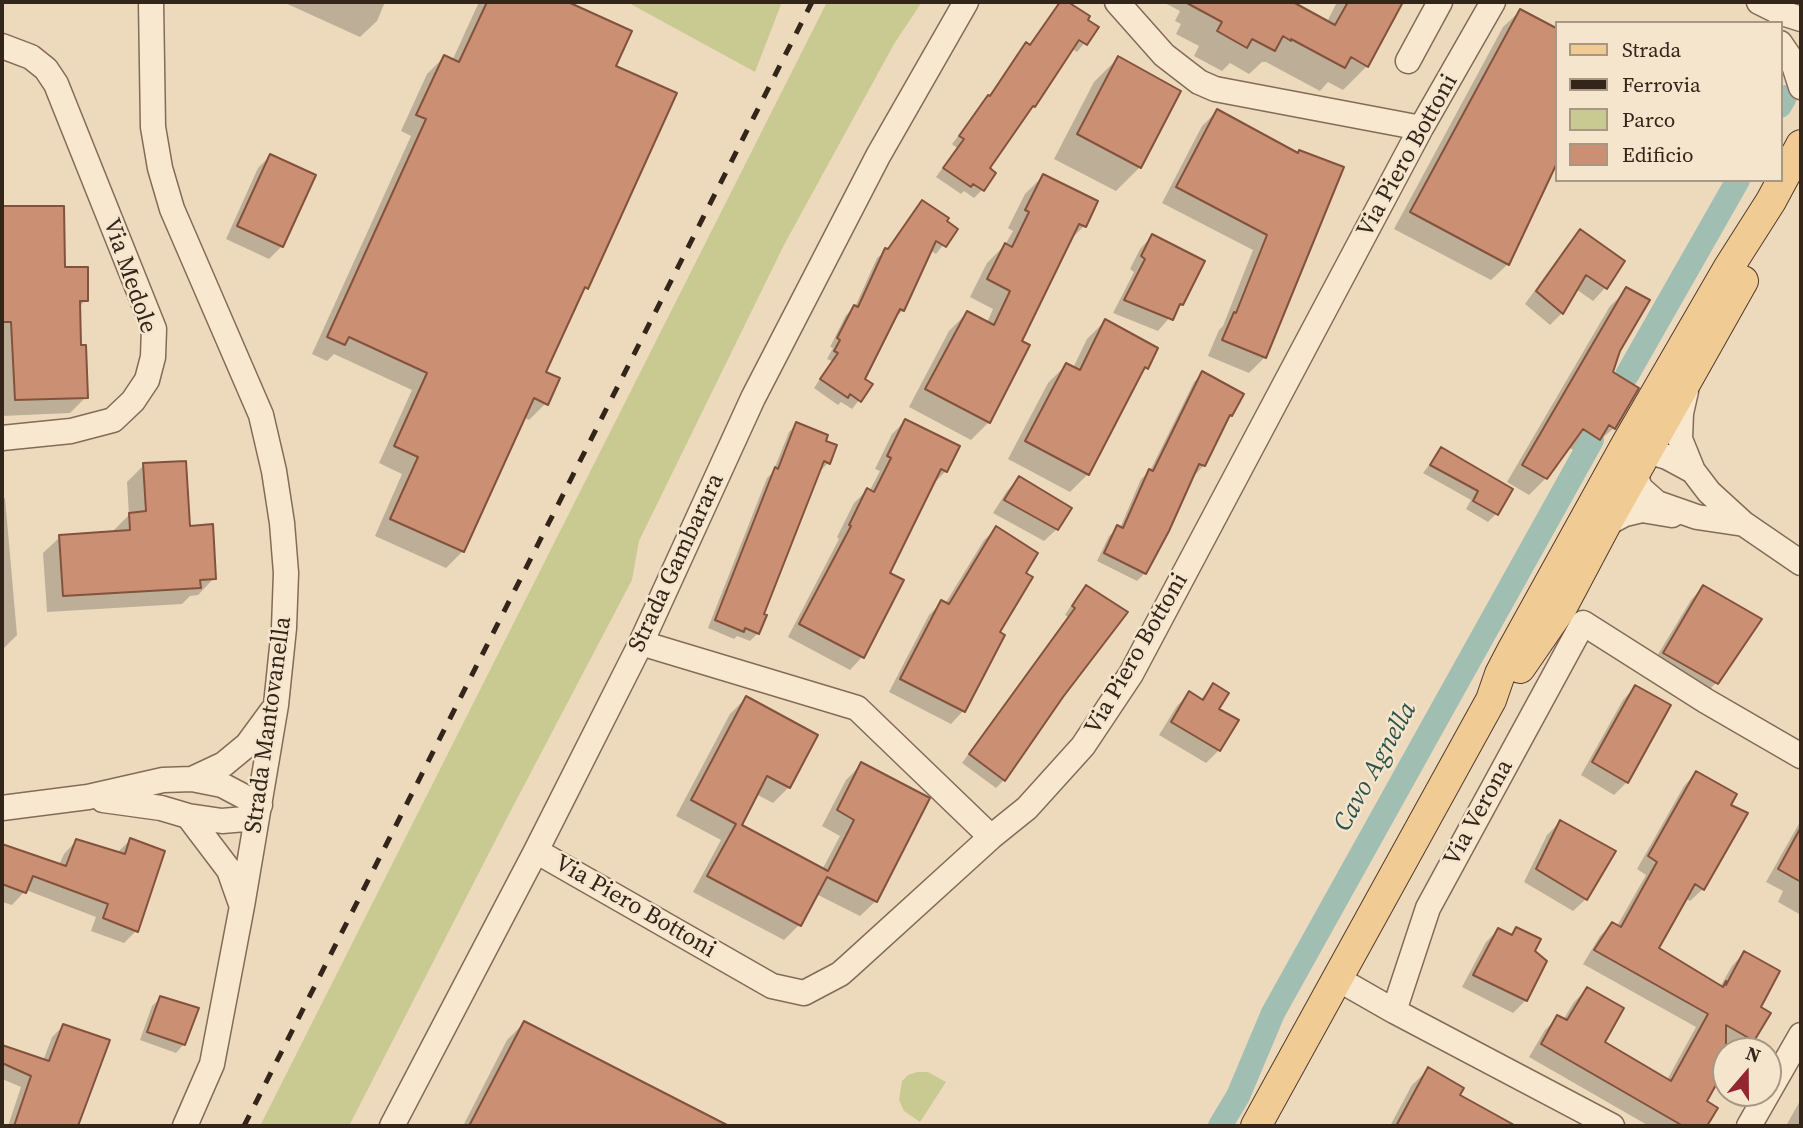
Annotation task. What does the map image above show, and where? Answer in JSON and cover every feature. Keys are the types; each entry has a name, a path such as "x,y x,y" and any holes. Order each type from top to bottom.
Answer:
{"main road":[{"name":"Via Verona","path":"1782,180 1801,145"},
{"name":"Via Verona","path":"1256,1126 1491,701 1500,674 1531,616 1702,312 1781,182"},
{"name":"Via Verona","path":"1491,701 1550,627 1639,459 1743,282 1756,251 1771,201"}],"street":[{"name":"Strada Mantovanella","path":"151,2 153,127 160,168 172,209 261,415 274,471 286,573 284,628 276,705 242,906 212,1064 185,1126"},
{"name":"Strada Gambarara","path":"392,1126 641,643 753,397 878,156 967,2"},
{"path":"1117,2 1164,55 1199,82 1215,89 1421,128"},
{"name":"Via Piero Bottoni","path":"1408,61 1440,2"},
{"name":"Via Piero Bottoni","path":"536,851 772,986 804,993 840,974 991,837 1027,808 1083,746 1131,674 1421,128 1493,2"},
{"path":"1746,2 1762,21"},
{"path":"1759,2 1801,19"},
{"path":"1782,41 1801,50"},
{"path":"1782,43 1793,62 1801,88"},
{"name":"Via Medole","path":"2,46 31,57 46,69 56,85 154,329 153,357 147,380 133,401 113,420 71,431 2,438"},
{"name":"Via Verona","path":"1531,616 1562,577 1630,459 1639,459 1641,438 1687,358 1698,332 1702,312"},
{"path":"1690,374 1681,413 1680,439 1693,471 1709,492 1744,524 1801,563"},
{"path":"1693,471 1667,457 1639,459 1640,488 1650,499 1697,517"},
{"path":"1606,524 1625,514 1642,510 1744,524"},
{"name":"Via Verona","path":"1394,1011 1428,908 1583,623 1706,701 1801,756"},
{"path":"641,643 857,708 991,837"},
{"path":"192,779 224,764 247,745 276,705"},
{"path":"2,808 88,797 163,780 192,779 222,785 258,812"},
{"path":"88,797 222,821 258,812"},
{"path":"188,816 229,870 242,906"},
{"path":"1338,979 1612,1126"},
{"path":"1749,1126 1801,1035"}],"green space":[{"path":"627,2 782,2 755,72"},
{"path":"827,2 922,2 894,44 784,245 639,541 632,580 349,1126 260,1126"},
{"path":"917,1072 928,1072 946,1082 920,1122 904,1111 899,1100 902,1081"}],"building":[{"path":"487,2 568,2 632,31 616,66 677,93 588,289 585,287 546,372 560,378 548,405 534,398 464,552 390,519 418,457 394,446 427,373 349,337 345,345 327,337 426,119 416,115 444,55 459,62"},
{"path":"1060,2 1068,2 1090,16 1088,20 1099,27 1087,45 1079,40 1035,107 1033,106 990,168 996,173 984,191 973,184 971,187 943,168 964,139 959,136 1026,42 1030,45"},
{"path":"1185,2 1293,2 1335,25 1348,2 1403,2 1368,67 1351,57 1345,68 1283,36 1275,51 1252,39 1247,48 1217,31 1222,22"},
{"path":"1520,9 1554,27 1554,169 1509,265 1410,212"},
{"path":"1118,56 1181,91 1141,168 1077,134"},
{"path":"1217,109 1298,153 1299,150 1344,167 1266,358 1222,340 1234,312 1236,313 1267,235 1176,187"},
{"path":"270,154 316,175 283,247 237,226"},
{"path":"1043,174 1098,201 1086,227 1079,224 1022,341 1030,345 990,423 925,389 967,311 994,325 1010,291 987,279 1005,243 1012,247 1029,212 1025,210"},
{"path":"922,200 949,218 947,221 958,229 946,247 936,241 904,311 900,309 865,379 873,384 861,402 850,394 848,398 820,379 838,353 834,351 840,340 837,338 854,305 858,307 885,248 888,249"},
{"path":"2,206 64,206 65,267 88,267 88,301 80,301 81,345 86,345 88,398 15,400 11,322 2,322"},
{"path":"1580,229 1625,261 1607,289 1586,275 1563,314 1536,291"},
{"path":"1152,234 1205,261 1173,320 1124,300 1145,259 1141,256"},
{"path":"1626,287 1650,300 1620,351 1613,372 1639,388 1615,429 1609,425 1600,440 1583,429 1547,479 1522,465"},
{"path":"1105,319 1158,348 1148,369 1145,367 1089,475 1025,441 1066,363 1080,370"},
{"path":"1202,371 1244,394 1232,416 1230,415 1205,466 1199,464 1146,574 1104,553 1117,525 1123,528 1149,469 1153,471"},
{"path":"905,419 960,446 947,472 941,469 890,573 904,580 864,658 799,624 851,526 849,525 867,488 874,492 891,458 887,456"},
{"path":"796,422 828,435 826,441 837,445 830,464 824,461 764,614 767,615 759,634 745,628 744,632 715,620 775,467 778,469"},
{"path":"1441,447 1513,489 1498,515 1473,501 1478,491 1430,465"},
{"path":"186,461 190,526 213,524 216,579 200,580 201,588 63,596 59,535 130,530 129,513 146,511 143,463"},
{"path":"1019,476 1072,508 1058,530 1004,500"},
{"path":"996,526 1038,553 1026,573 1033,577 1000,632 1005,635 965,712 900,679 941,600 949,604"},
{"path":"1086,585 1128,612 1063,697 1005,781 969,754 1075,608 1072,606"},
{"path":"1703,585 1762,619 1718,684 1663,653"},
{"path":"1213,683 1229,693 1219,709 1239,720 1220,751 1171,722 1189,691 1203,700"},
{"path":"1635,685 1671,705 1628,783 1592,762"},
{"path":"746,696 818,735 790,788 767,776 742,825 828,871 854,820 837,810 861,762 930,798 877,902 827,877 801,926 707,876 736,824 691,800"},
{"path":"1696,771 1737,794 1731,805 1748,813 1704,890 1695,884 1659,948 1723,987 1744,951 1780,971 1761,1007 1771,1013 1756,1037 1747,1037 1726,1025 1726,1037 1712,1037 1712,1092 1707,1101 1712,1107 1718,1108 1707,1126 1683,1126 1541,1044 1557,1015 1567,1020 1587,987 1624,1008 1605,1042 1671,1081 1708,1014 1594,950 1612,922 1621,927 1657,862 1648,856"},
{"path":"1560,820 1616,851 1587,900 1536,869"},
{"path":"1801,827 1801,882 1778,869"},
{"path":"130,838 165,851 138,932 103,918 108,904 33,876 26,893 2,884 2,844 66,866 76,839 125,854"},
{"path":"1516,927 1541,939 1535,951 1547,961 1527,1001 1473,975 1498,928 1512,935"},
{"path":"160,996 199,1008 185,1045 147,1032"},
{"path":"524,1021 729,1126 469,1126"},
{"path":"63,1024 110,1040 78,1126 14,1126 31,1076 2,1063 2,1045 49,1061"},
{"path":"1428,1067 1464,1088 1460,1095 1516,1126 1396,1126"}],"waterway":[{"name":"Cavo Agnella","path":"1782,102 1785,97"},
{"name":"Cavo Agnella","path":"1627,375 1737,182"},
{"name":"Cavo Agnella","path":"1220,1126 1238,1096 1273,1013 1592,440"}],"railway":[{"path":"244,1126 812,2"}]}
